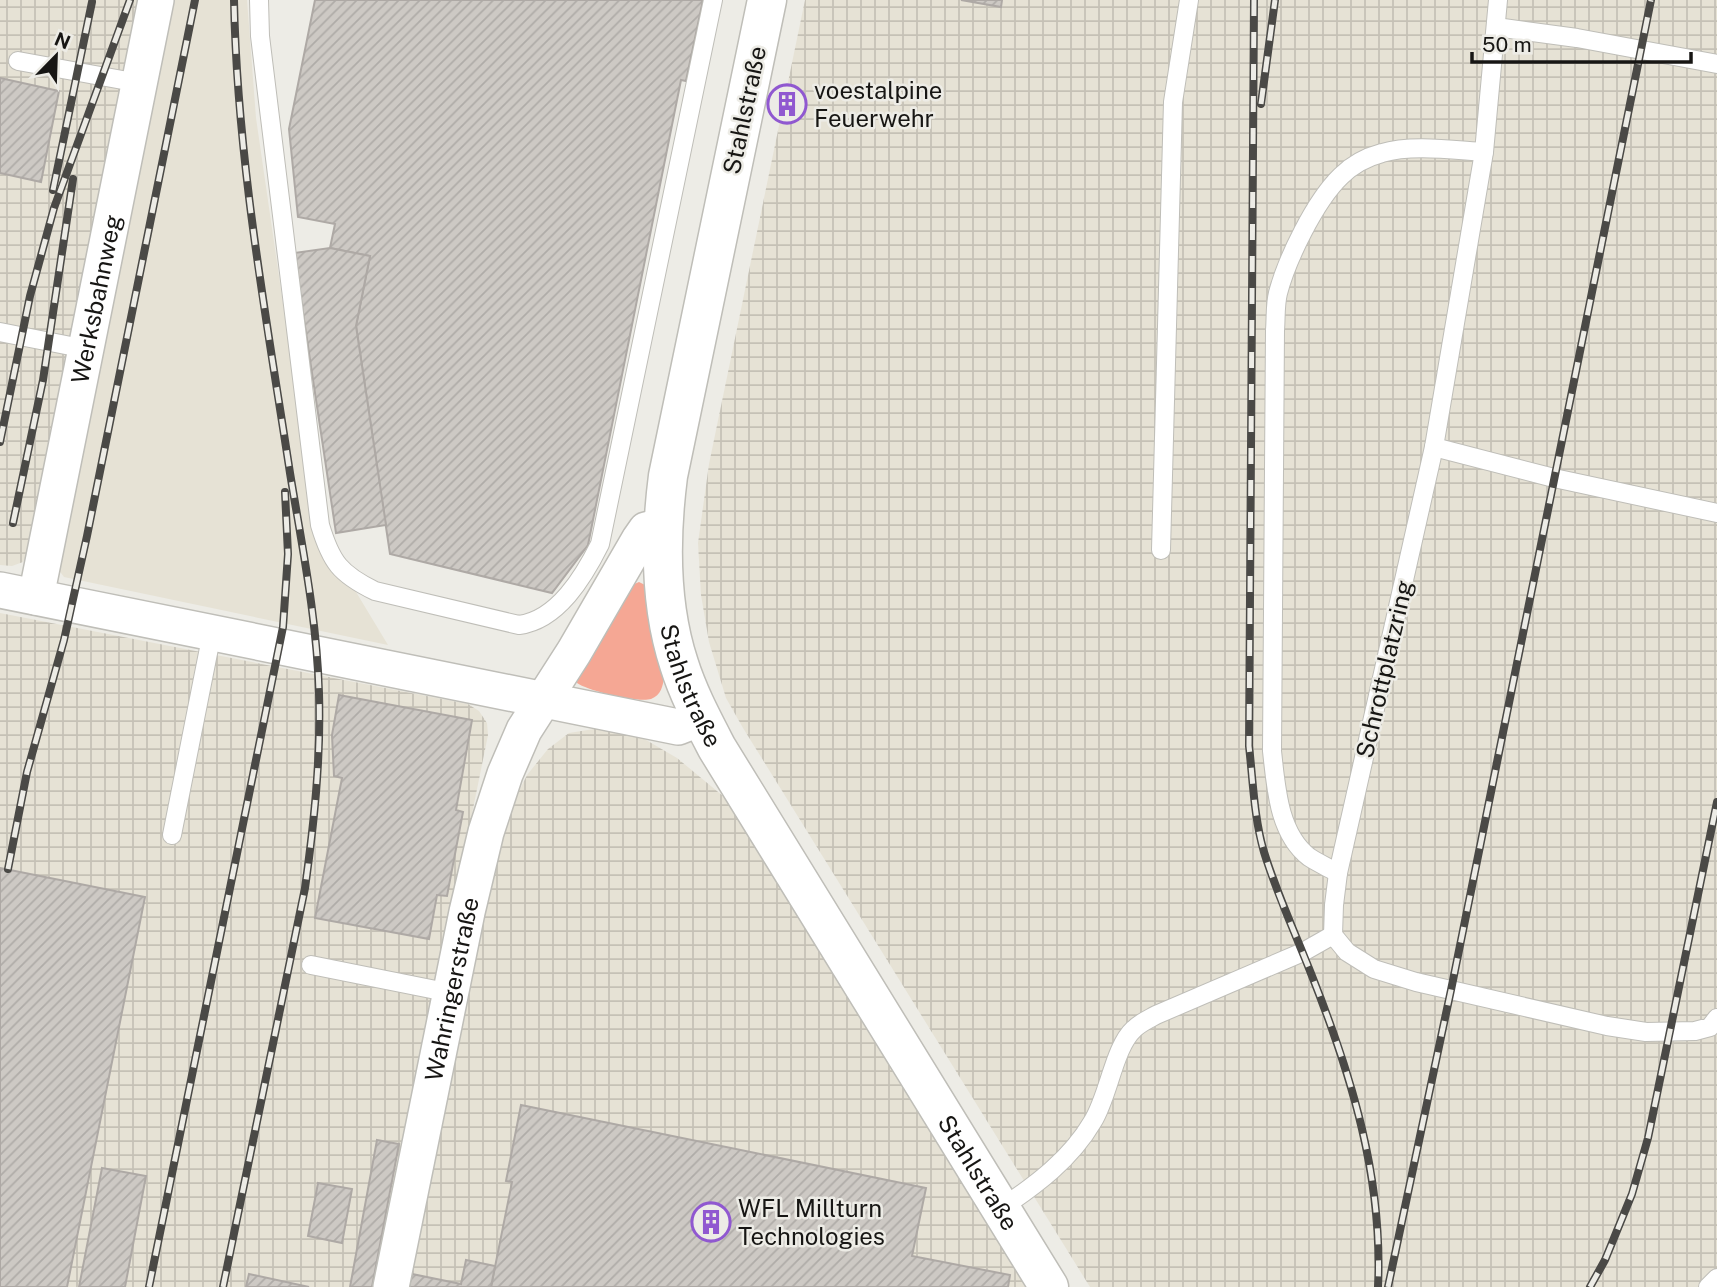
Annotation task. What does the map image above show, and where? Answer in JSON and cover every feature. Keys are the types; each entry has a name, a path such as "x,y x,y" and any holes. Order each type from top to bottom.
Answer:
{"street":[{"name":"Werksbahnweg","path":"36,597 156,0"},
{"name":"Stahlstraße","path":"767,0 670,466 662,526 663,580 669,625 678,664 717,748 1049,1287"},
{"name":"Wahringerstraße","path":"391,1287 486,832 505,774 524,730 646,530 662,526"},
{"path":"0,590 678,727 701,718"}],"lane":[{"path":"259,0 260,36 288,273 320,525 327,549 338,568 353,580 376,591 519,625 534,623 547,616 591,563 600,544 713,0"},
{"path":"1161,550 1172,102 1189,0"},
{"name":"Schrottplatzring","path":"1333,935 1338,873 1434,447 1484,152 1498,0"},
{"path":"1496,27 1577,38 1717,64"},
{"path":"18,61 139,83"},
{"path":"1338,873 1308,856 1285,821 1277,795 1272,751 1277,296 1288,263 1323,197 1342,175 1365,159 1385,152 1428,149 1484,152"},
{"path":"0,332 86,349"},
{"path":"1434,447 1565,481 1717,513"},
{"path":"172,835 212,633"},
{"path":"1000,1209 1038,1184 1070,1152 1085,1132 1105,1098 1125,1039 1135,1027 1156,1015 1303,952 1333,935 1347,952 1374,969 1416,982 1607,1026 1646,1032 1695,1031 1710,1027 1717,1018"},
{"path":"311,965 451,993"},
{"path":"1708,1287 1717,1278"}],"shaded area":[{"path":"0,0 141,0 33,543 23,562 12,566 0,565"},
{"path":"171,0 247,0 256,118 315,524 388,645 64,577 58,569"},
{"path":"805,0 1717,0 1717,1287 1090,1287 743,728 726,698 709,642 701,595 698,543 709,464"},
{"path":"639,582 645,585 664,677 659,693 645,700 625,698 577,683 578,673 632,585"},
{"path":"0,613 468,704 479,711 487,723 488,735 376,1287 0,1287"},
{"path":"600,728 641,737 677,758 723,796 1027,1287 405,1287 501,837 527,775 548,749 569,733"}],"building":[{"path":"315,0 703,0 686,81 681,80 588,545 552,593 390,554 356,326 370,256 330,248 335,224 298,217 289,129"},
{"path":"961,0 1002,0 1001,7"},
{"path":"0,78 59,91 41,182 0,173"},
{"name":"voestalpine Feuerwehr","path":"785,94 792,95 789,115 782,113"},
{"path":"330,248 370,256 356,326 386,525 336,533 294,253"},
{"path":"339,695 472,720 456,810 463,812 447,896 437,895 429,939 315,918 342,778 334,776 332,735"},
{"path":"0,868 145,897 67,1287 0,1287"},
{"name":"WFL Millturn Technologies","path":"521,1105 926,1188 912,1256 1010,1275 1008,1287 491,1287 512,1182 506,1181"},
{"path":"377,1140 399,1144 372,1287 350,1287"},
{"path":"102,1168 146,1176 125,1287 79,1287"},
{"path":"318,1183 352,1189 342,1243 308,1236"},
{"path":"466,1260 495,1266 491,1287 409,1287 412,1274 461,1284"},
{"path":"249,1274 309,1287 246,1287"}],"railway":[{"path":"0,442 30,296 54,208 130,0"},
{"path":"8,869 27,772 64,640 87,536 195,0"},
{"path":"223,1287 305,888 319,742 318,665 312,610 247,178 236,59 234,0"},
{"path":"1254,0 1249,746 1256,813 1264,852 1327,1014 1362,1128 1375,1207 1378,1287"},
{"path":"1261,104 1275,0"},
{"path":"1388,1287 1451,990 1651,0"},
{"path":"53,190 92,2"},
{"path":"13,523 43,380 73,179"},
{"path":"149,1287 283,627 288,554 285,492"},
{"path":"1590,1287 1605,1260 1632,1194 1648,1138 1717,802"}],"place":[{"name":"voestalpine Feuerwehr","path":"787,104"},
{"name":"WFL Millturn Technologies","path":"711,1222"}]}
